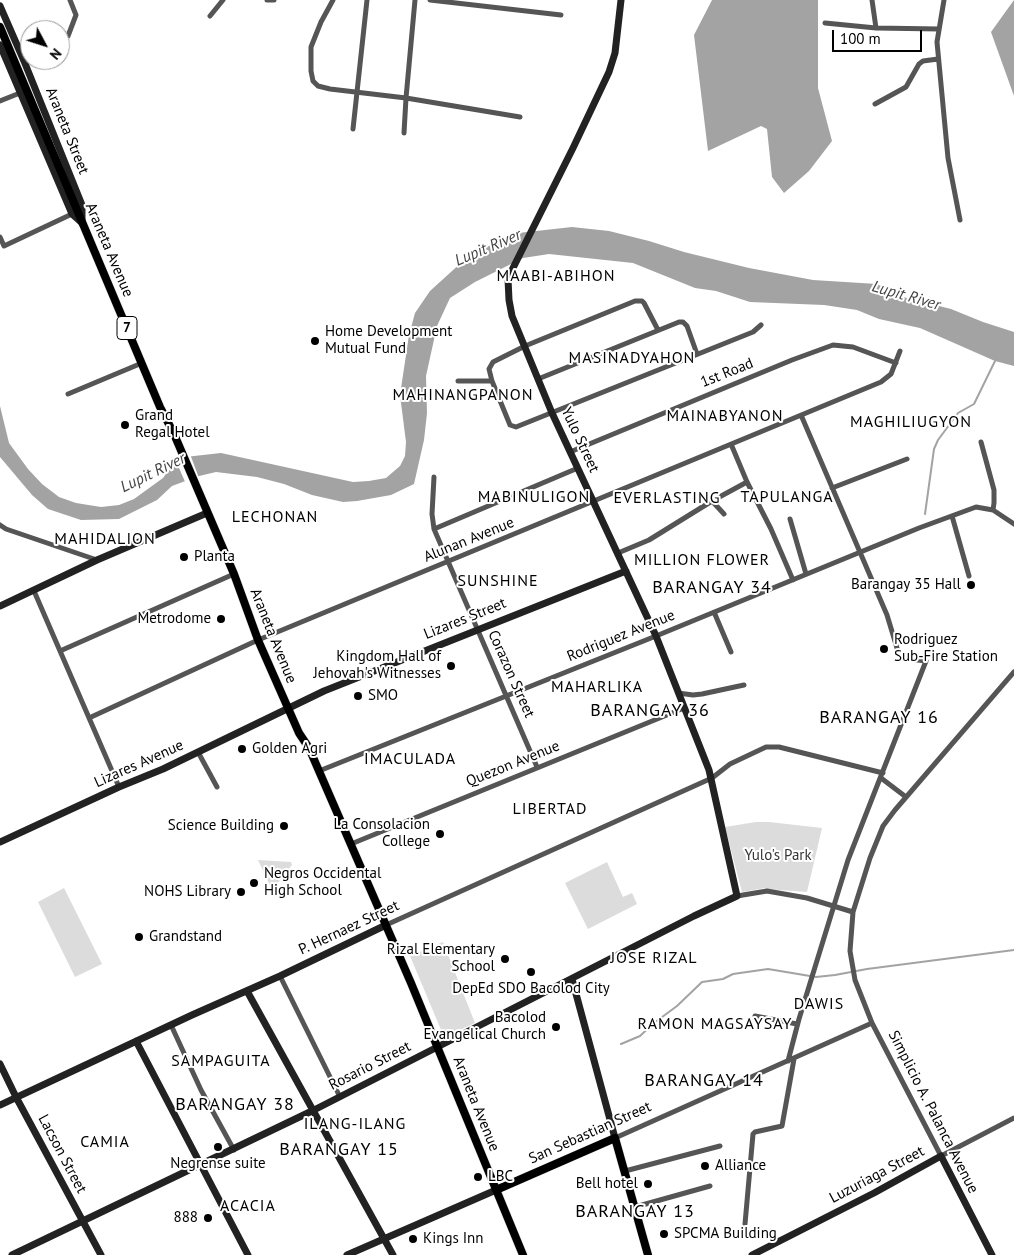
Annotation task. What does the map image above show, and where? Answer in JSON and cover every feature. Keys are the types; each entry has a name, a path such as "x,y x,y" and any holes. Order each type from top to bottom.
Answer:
{"main road":[{"name":"Araneta Avenue","path":"0,27 193,483 234,574 258,640 299,733 310,748 438,1047 523,1255"},
{"path":"615,1138 648,1255"},
{"name":"San Sebastian Street","path":"496,1190 615,1138"}],"street":[{"path":"70,0 76,15 70,31"},
{"path":"210,16 223,0"},
{"path":"267,0 274,0"},
{"path":"333,0 320,22 311,47 310,71 313,81 318,86 520,117"},
{"path":"354,129 367,0"},
{"path":"404,133 415,0"},
{"path":"430,0 561,15"},
{"name":"Yulo Street","path":"621,0 615,53 610,72 508,279 509,300 512,316 552,413 656,636 712,778 737,896"},
{"path":"872,0 876,28"},
{"path":"944,0 937,42 938,59 948,158 960,220"},
{"name":"Araneta Street","path":"0,6 82,205 82,223"},
{"path":"825,23 876,28 939,29"},
{"name":"Araneta Street","path":"0,45 72,214 82,223"},
{"path":"875,104 906,87 919,64 923,61 938,59"},
{"path":"0,101 20,93"},
{"path":"0,237 4,246 72,214"},
{"path":"658,330 644,303 638,300 525,346 490,365 492,381 510,425 513,427 552,413 753,332 761,325"},
{"path":"538,379 679,322 687,326 697,354"},
{"name":"1st Road","path":"570,452 792,360 833,345 852,347 896,363"},
{"name":"Alunan Avenue","path":"89,718 258,640 885,380 891,374 900,351"},
{"path":"68,394 142,363"},
{"path":"458,381 492,381"},
{"path":"788,1061 797,1024 848,860 926,661 900,658 887,615 801,415"},
{"path":"981,442 994,490 992,510 1014,524"},
{"path":"731,444 793,580"},
{"path":"832,488 907,460"},
{"path":"434,529 578,468"},
{"name":"Corazon Street","path":"434,477 432,514 434,529 537,768"},
{"path":"618,553 649,540 747,482"},
{"path":"712,501 724,514"},
{"name":"Rodriguez Avenue","path":"319,770 507,696 920,528 976,507 992,510"},
{"path":"0,606 97,560 207,513"},
{"path":"952,516 969,576"},
{"path":"790,520 806,574"},
{"path":"0,525 6,529 97,560"},
{"path":"0,532 6,529"},
{"name":"Lizares Street","path":"288,709 324,691 626,570"},
{"path":"60,651 234,574"},
{"path":"34,591 119,788"},
{"path":"714,612 731,652"},
{"name":"Simplicio A. Palanca Avenue","path":"992,1255 872,1023 855,980 851,963 850,937 853,912 861,884 877,840 888,818 1014,672"},
{"path":"678,693 693,695 744,686"},
{"name":"Quezon Avenue","path":"351,844 684,708"},
{"name":"Lizares Avenue","path":"0,842 163,769 288,709"},
{"name":"P. Hernaez Street","path":"0,1105 386,925 712,778 730,764 770,746 882,776"},
{"path":"198,752 217,787"},
{"path":"882,776 906,797"},
{"path":"737,896 767,891 807,898 853,912"},
{"name":"Rosario Street","path":"12,1255 234,1150 737,896"},
{"path":"280,976 340,1097"},
{"path":"572,979 615,1138"},
{"path":"248,991 393,1255"},
{"path":"755,1016 797,1024"},
{"name":"San Sebastian Street","path":"615,1138 872,1023"},
{"path":"171,1025 201,1090 234,1150"},
{"path":"136,1041 248,1255"},
{"path":"745,1224 754,1134 755,1132 782,1126 794,1059"},
{"name":"Lacson Street","path":"0,1064 16,1098 101,1255"},
{"name":"Luzuriaga Street","path":"752,1255 1014,1118"},
{"path":"625,1171 720,1146"},
{"path":"636,1207 710,1186"},
{"name":"San Sebastian Street","path":"347,1255 496,1190"}],"green space":[{"name":"Yulo's Park","path":"756,822 822,828 807,892 765,888 742,892 725,827"},
{"path":"258,860 291,862 292,865 272,890"},
{"path":"607,862 623,897 632,893 637,904 588,929 565,883"},
{"path":"64,888 102,964 75,977 38,902"},
{"path":"443,942 475,1023 444,1037 410,956"}],"water":[{"path":"712,0 818,0 818,88 832,141 809,171 784,193 772,177 767,129 761,126 708,151 694,35"},
{"path":"1014,0 1014,96 991,32"},
{"name":"Lupit River","path":"572,227 609,231 749,268 813,280 877,284 903,297 951,309 1014,332 1014,366 995,361 920,328 879,319 857,310 824,305 750,302 716,291 695,288 633,263 549,254 523,258 475,282 450,298 437,326 426,376 427,413 424,440 414,484 391,495 343,502 312,495 284,484 257,477 216,472 172,486 157,500 119,519 81,520 48,509 32,495 0,457 0,406 9,443 28,469 42,484 59,497 76,503 101,507 119,505 134,499 163,478 168,471 185,457 221,453 353,482 386,478 400,466 405,456 406,442 400,395 409,335 415,313 430,291 463,261 480,250 518,233"}],"pier":[{"path":"190,454 199,478 186,484 176,461 184,455"}],"waterway":[{"path":"925,514 934,449 938,440 958,413 974,404 996,359"},
{"path":"621,1044 640,1036 677,1006 702,982 723,979 733,974 768,969 816,977 1014,950"}],"place":[{"name":"Home Development Mutual Fund","path":"315,341"},
{"name":"Grand Regal Hotel","path":"125,425"},
{"name":"Planta","path":"184,557"},
{"name":"Barangay 35 Hall","path":"971,585"},
{"name":"Metrodome","path":"221,619"},
{"name":"Rodriguez Sub-Fire Station","path":"884,649"},
{"name":"Kingdom Hall of Jehovah's Witnesses","path":"451,666"},
{"name":"SMO","path":"358,696"},
{"name":"Golden Agri","path":"242,749"},
{"name":"Science Building","path":"284,826"},
{"name":"La Consolacion College","path":"440,834"},
{"name":"Negros Occidental High School","path":"254,883"},
{"name":"NOHS Library","path":"241,892"},
{"name":"Grandstand","path":"139,937"},
{"name":"Rizal Elementary School","path":"505,959"},
{"name":"DepEd SDO Bacolod City","path":"531,972"},
{"name":"Bacolod Evangelical Church","path":"556,1027"},
{"name":"Negrense suite","path":"218,1147"},
{"name":"Alliance","path":"705,1166"},
{"name":"LBC","path":"478,1177"},
{"name":"Bell hotel","path":"648,1184"},
{"name":"888","path":"208,1218"},
{"name":"SPCMA Building","path":"664,1234"},
{"name":"Kings Inn","path":"413,1239"}],"district":[{"name":"MAABI-ABIHON","path":"556,276"},
{"name":"MASINADYAHON","path":"632,358"},
{"name":"MAHINANGPANON","path":"463,395"},
{"name":"MAINABYANON","path":"725,416"},
{"name":"MAGHILIUGYON","path":"911,422"},
{"name":"MABINULIGON","path":"534,497"},
{"name":"TAPULANGA","path":"787,497"},
{"name":"EVERLASTING","path":"667,498"},
{"name":"LECHONAN","path":"275,517"},
{"name":"MAHIDALION","path":"105,539"},
{"name":"MILLION FLOWER","path":"702,560"},
{"name":"SUNSHINE","path":"498,581"},
{"name":"BARANGAY 34","path":"712,588"},
{"name":"MAHARLIKA","path":"597,687"},
{"name":"BARANGAY 36","path":"650,711"},
{"name":"BARANGAY 16","path":"879,718"},
{"name":"IMACULADA","path":"410,759"},
{"name":"LIBERTAD","path":"550,809"},
{"name":"JOSE RIZAL","path":"654,958"},
{"name":"DAWIS","path":"819,1004"},
{"name":"RAMON MAGSAYSAY","path":"715,1024"},
{"name":"SAMPAGUITA","path":"221,1061"},
{"name":"BARANGAY 14","path":"704,1081"},
{"name":"BARANGAY 38","path":"235,1105"},
{"name":"ILANG-ILANG","path":"355,1124"},
{"name":"CAMIA","path":"105,1142"},
{"name":"BARANGAY 15","path":"339,1150"},
{"name":"ACACIA","path":"248,1206"},
{"name":"BARANGAY 13","path":"635,1212"}]}
